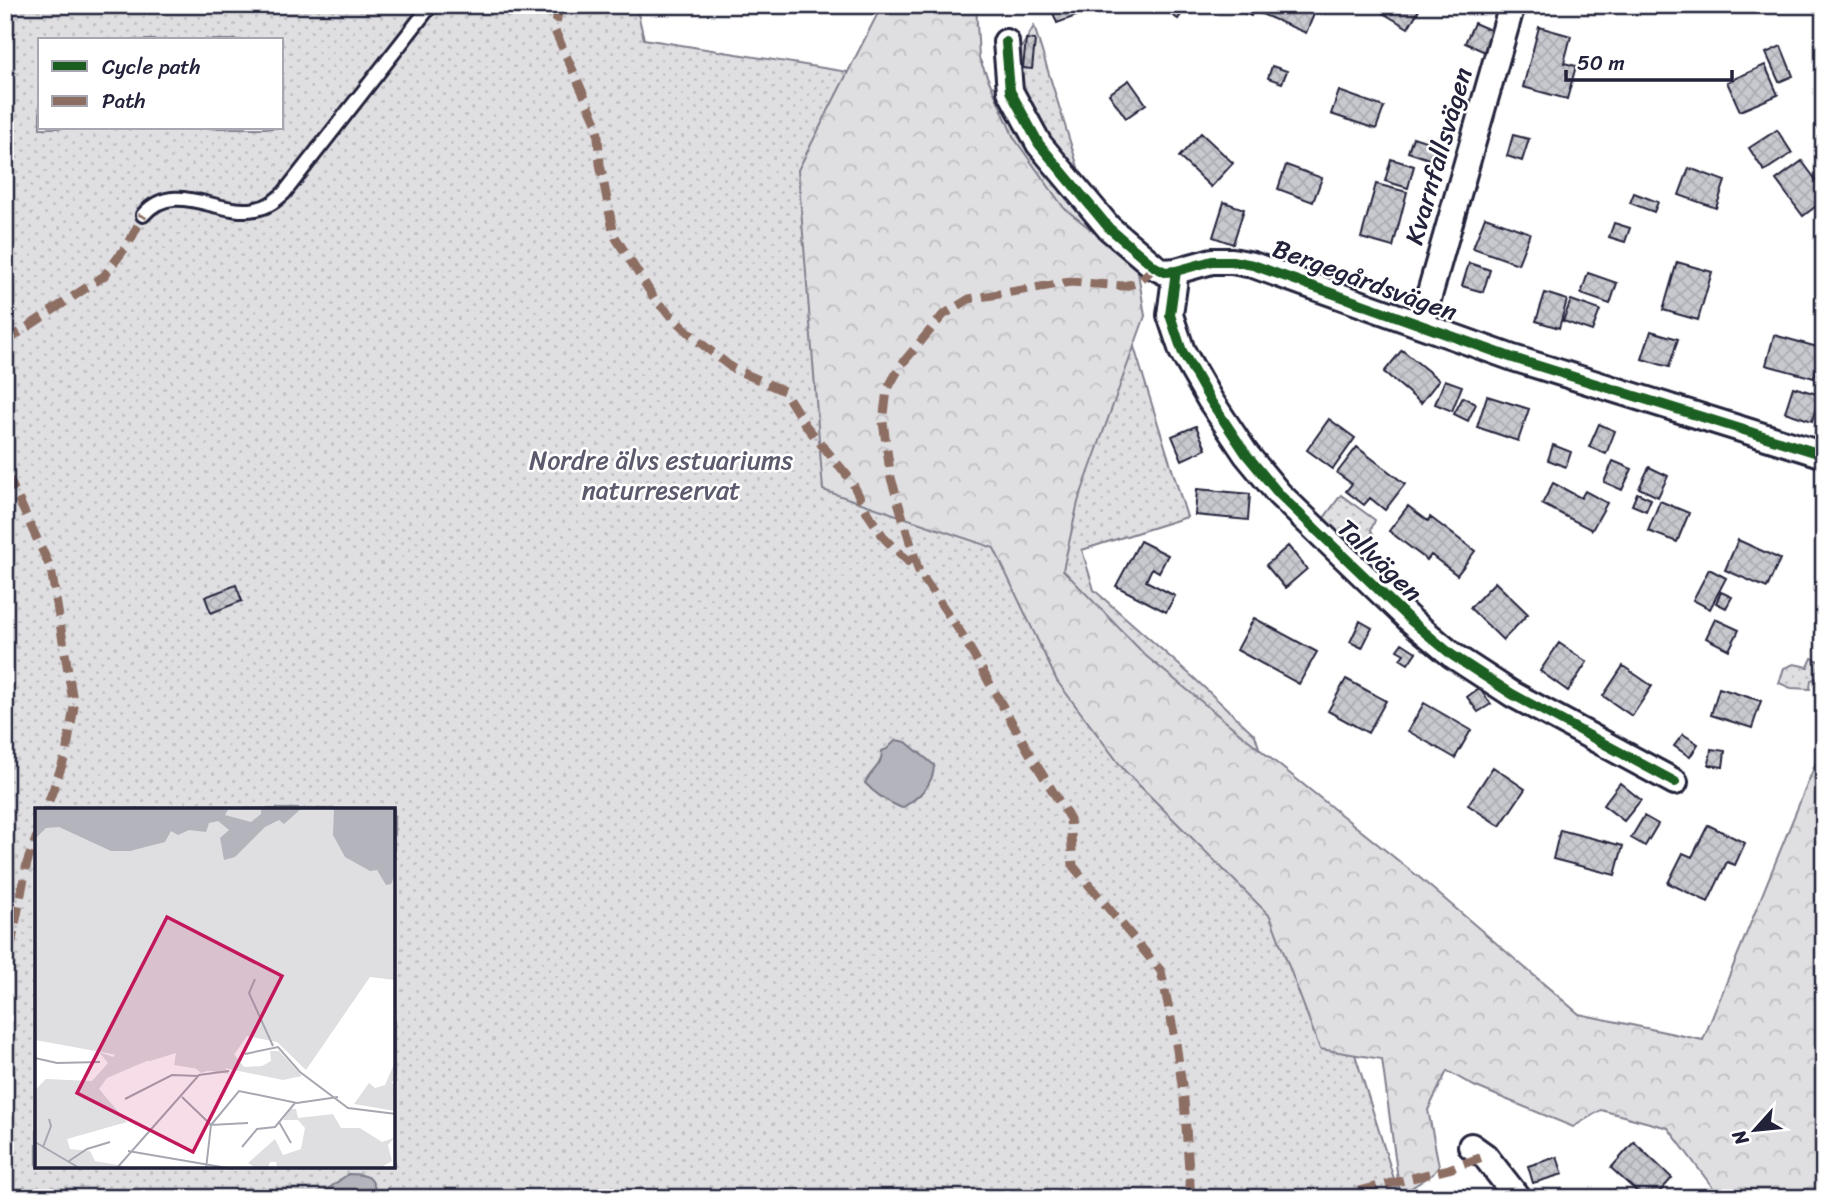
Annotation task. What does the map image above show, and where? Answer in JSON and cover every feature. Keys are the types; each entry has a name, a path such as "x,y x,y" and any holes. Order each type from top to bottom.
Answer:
{"street":[{"name":"Kvarnfallsvägen","path":"1421,324 1512,5"},
{"path":"1006,42 1010,91 1039,144 1109,228 1155,267 1165,272 1176,271"},
{"name":"Bergegårdsvägen","path":"1176,271 1212,261 1254,265 1513,358 1824,454"},
{"name":"Tallvägen","path":"1176,271 1170,315 1182,351 1246,454 1279,494 1409,619 1452,655 1512,694 1675,782"},
{"path":"1471,1146 1485,1156 1518,1198"}],"lane":[{"path":"143,215 153,204 166,200 183,199 242,211 259,209 273,203 431,5"}],"green space":[{"name":"Nordre älvs estuariums naturreservat","path":"5,5 636,5 644,39 872,76 999,87 1034,26 1187,517 1082,550 1094,590 1255,735 1400,1198 5,1198"},
{"path":"882,5 976,5 979,58 1014,138 1064,208 1137,266 1145,316 1078,502 1063,570 1146,656 1420,878 1579,1014 1703,1040 1824,743 1824,1198 1718,1198 1668,1128 1601,1110 1573,1127 1474,1086 1447,1071 1428,1110 1439,1166 1433,1174 1400,1195 1382,1059 1320,1049 1270,916 1124,770 1057,681 994,548 823,490 798,170"},
{"path":"1341,495 1375,520 1371,530 1373,534 1360,554 1324,518"},
{"path":"1812,658 1824,664 1824,671 1818,678 1811,680 1810,689 1791,688 1779,683 1784,668 1794,664 1808,667"}],"shaded area":[{"path":"896,740 906,742 934,765 928,785 902,808 882,798 865,783 878,765 882,751"},
{"path":"348,1174 369,1178 374,1185 375,1198 316,1198"}],"building":[{"path":"1050,5 1088,5 1090,11 1057,23"},
{"path":"1158,5 1188,5 1178,19"},
{"path":"1229,5 1255,5 1251,16"},
{"path":"1260,5 1318,5 1306,33 1257,12"},
{"path":"1422,5 1408,28 1373,7"},
{"path":"1474,23 1495,32 1485,52 1465,43"},
{"path":"1539,27 1571,36 1564,63 1576,66 1567,99 1523,87"},
{"path":"1026,39 1035,40 1032,69 1023,68"},
{"path":"1781,46 1793,76 1779,82 1766,53"},
{"path":"1765,65 1778,95 1740,111 1727,82"},
{"path":"1272,66 1287,71 1282,83 1268,78"},
{"path":"1129,80 1146,104 1126,118 1109,94"},
{"path":"1339,91 1384,107 1376,129 1331,114"},
{"path":"1777,130 1792,153 1764,171 1749,148"},
{"path":"1201,133 1233,163 1211,187 1179,157"},
{"path":"1513,135 1529,139 1522,161 1507,156"},
{"path":"1413,137 1444,147 1438,162 1408,152"},
{"path":"1391,159 1414,166 1408,188 1385,181"},
{"path":"1802,161 1824,191 1824,200 1803,216 1776,180"},
{"path":"1286,165 1322,178 1313,202 1278,189"},
{"path":"1689,168 1725,181 1716,208 1679,195"},
{"path":"1376,184 1407,192 1393,247 1361,238"},
{"path":"1634,193 1658,202 1654,212 1630,203"},
{"path":"1224,202 1244,209 1233,244 1213,237"},
{"path":"1485,217 1530,233 1518,264 1473,248"},
{"path":"1614,223 1630,228 1625,242 1609,237"},
{"path":"1677,262 1712,272 1698,320 1663,310"},
{"path":"1469,263 1490,270 1483,292 1462,286"},
{"path":"1588,273 1617,283 1610,304 1581,294"},
{"path":"1545,293 1567,300 1559,328 1536,321"},
{"path":"1571,300 1600,310 1592,331 1563,321"},
{"path":"1651,331 1678,339 1669,367 1642,359"},
{"path":"1774,335 1821,348 1814,378 1766,365"},
{"path":"1402,350 1439,380 1421,403 1384,372"},
{"path":"1445,380 1462,386 1452,411 1435,404"},
{"path":"1793,387 1820,395 1812,421 1785,412"},
{"path":"1487,396 1529,409 1518,441 1477,427"},
{"path":"1463,397 1476,404 1468,421 1454,414"},
{"path":"1329,419 1355,438 1333,469 1307,450"},
{"path":"1599,424 1615,431 1606,454 1589,447"},
{"path":"1196,426 1206,449 1182,460 1172,436"},
{"path":"1553,445 1571,452 1566,467 1548,460"},
{"path":"1357,447 1405,484 1385,510 1370,498 1364,505 1346,491 1352,484 1337,473"},
{"path":"1613,461 1632,469 1622,490 1604,482"},
{"path":"1649,467 1668,476 1658,497 1639,488"},
{"path":"1553,483 1581,498 1585,491 1607,503 1592,530 1542,504"},
{"path":"1197,489 1250,494 1248,520 1195,515"},
{"path":"1637,493 1651,499 1646,511 1632,505"},
{"path":"1660,501 1689,513 1677,542 1648,531"},
{"path":"1408,506 1428,521 1430,517 1475,551 1457,575 1431,555 1427,560 1389,531"},
{"path":"1738,540 1780,559 1767,588 1725,570"},
{"path":"1140,541 1168,555 1159,572 1152,568 1146,581 1175,596 1166,612 1116,586"},
{"path":"1288,546 1307,569 1285,588 1266,565"},
{"path":"1709,569 1726,578 1710,609 1693,600"},
{"path":"1495,582 1528,614 1503,640 1470,608"},
{"path":"236,585 242,601 211,613 205,597"},
{"path":"1721,592 1732,597 1726,608 1716,603"},
{"path":"1254,618 1317,652 1299,684 1237,650"},
{"path":"1715,619 1739,630 1729,650 1706,638"},
{"path":"1360,621 1372,628 1362,648 1350,642"},
{"path":"1402,643 1416,652 1408,664 1400,659 1404,654 1397,650"},
{"path":"1559,643 1587,662 1568,691 1540,671"},
{"path":"1623,666 1652,686 1632,716 1603,696"},
{"path":"1346,679 1386,701 1368,733 1328,711"},
{"path":"1479,688 1491,704 1478,712 1467,697"},
{"path":"1719,688 1761,701 1752,728 1711,715"},
{"path":"1424,703 1471,730 1455,758 1408,731"},
{"path":"1683,734 1698,744 1690,757 1674,746"},
{"path":"1711,749 1725,751 1723,767 1709,765"},
{"path":"1493,767 1525,789 1500,826 1468,805"},
{"path":"1620,783 1641,800 1624,821 1603,805"},
{"path":"1644,816 1658,824 1645,846 1631,838"},
{"path":"1708,825 1745,843 1735,865 1727,862 1708,902 1668,883 1683,853 1692,857"},
{"path":"1560,830 1623,846 1615,875 1553,859"},
{"path":"1634,1142 1672,1178 1654,1198 1644,1198 1611,1168"},
{"path":"1557,1157 1563,1174 1533,1183 1528,1166"}],"marked path":[{"path":"559,5 555,31 597,124 600,164 614,235 656,301 698,341 732,368 784,391 806,426 851,480 868,514 885,539 919,572"},
{"path":"5,342 104,276 129,243 143,215"},
{"path":"1155,267 1137,283 1123,286 1070,282 969,299 943,315 901,365 887,390 883,422 891,478 919,572 961,633 1070,819 1073,866 1161,971 1184,1099 1191,1198"},
{"path":"5,476 10,481 51,569 74,707 66,754 46,808"},
{"path":"5,976 27,863 35,841"},
{"path":"1306,1198 1339,1196 1449,1169 1485,1156"}],"cycle path":[{"path":"1006,42 1010,91 1039,144 1109,228 1155,267 1165,272 1212,261 1253,265 1513,358 1824,455"},
{"path":"1176,271 1170,315 1182,351 1246,454 1279,494 1409,619 1452,655 1512,694 1675,782"}]}
